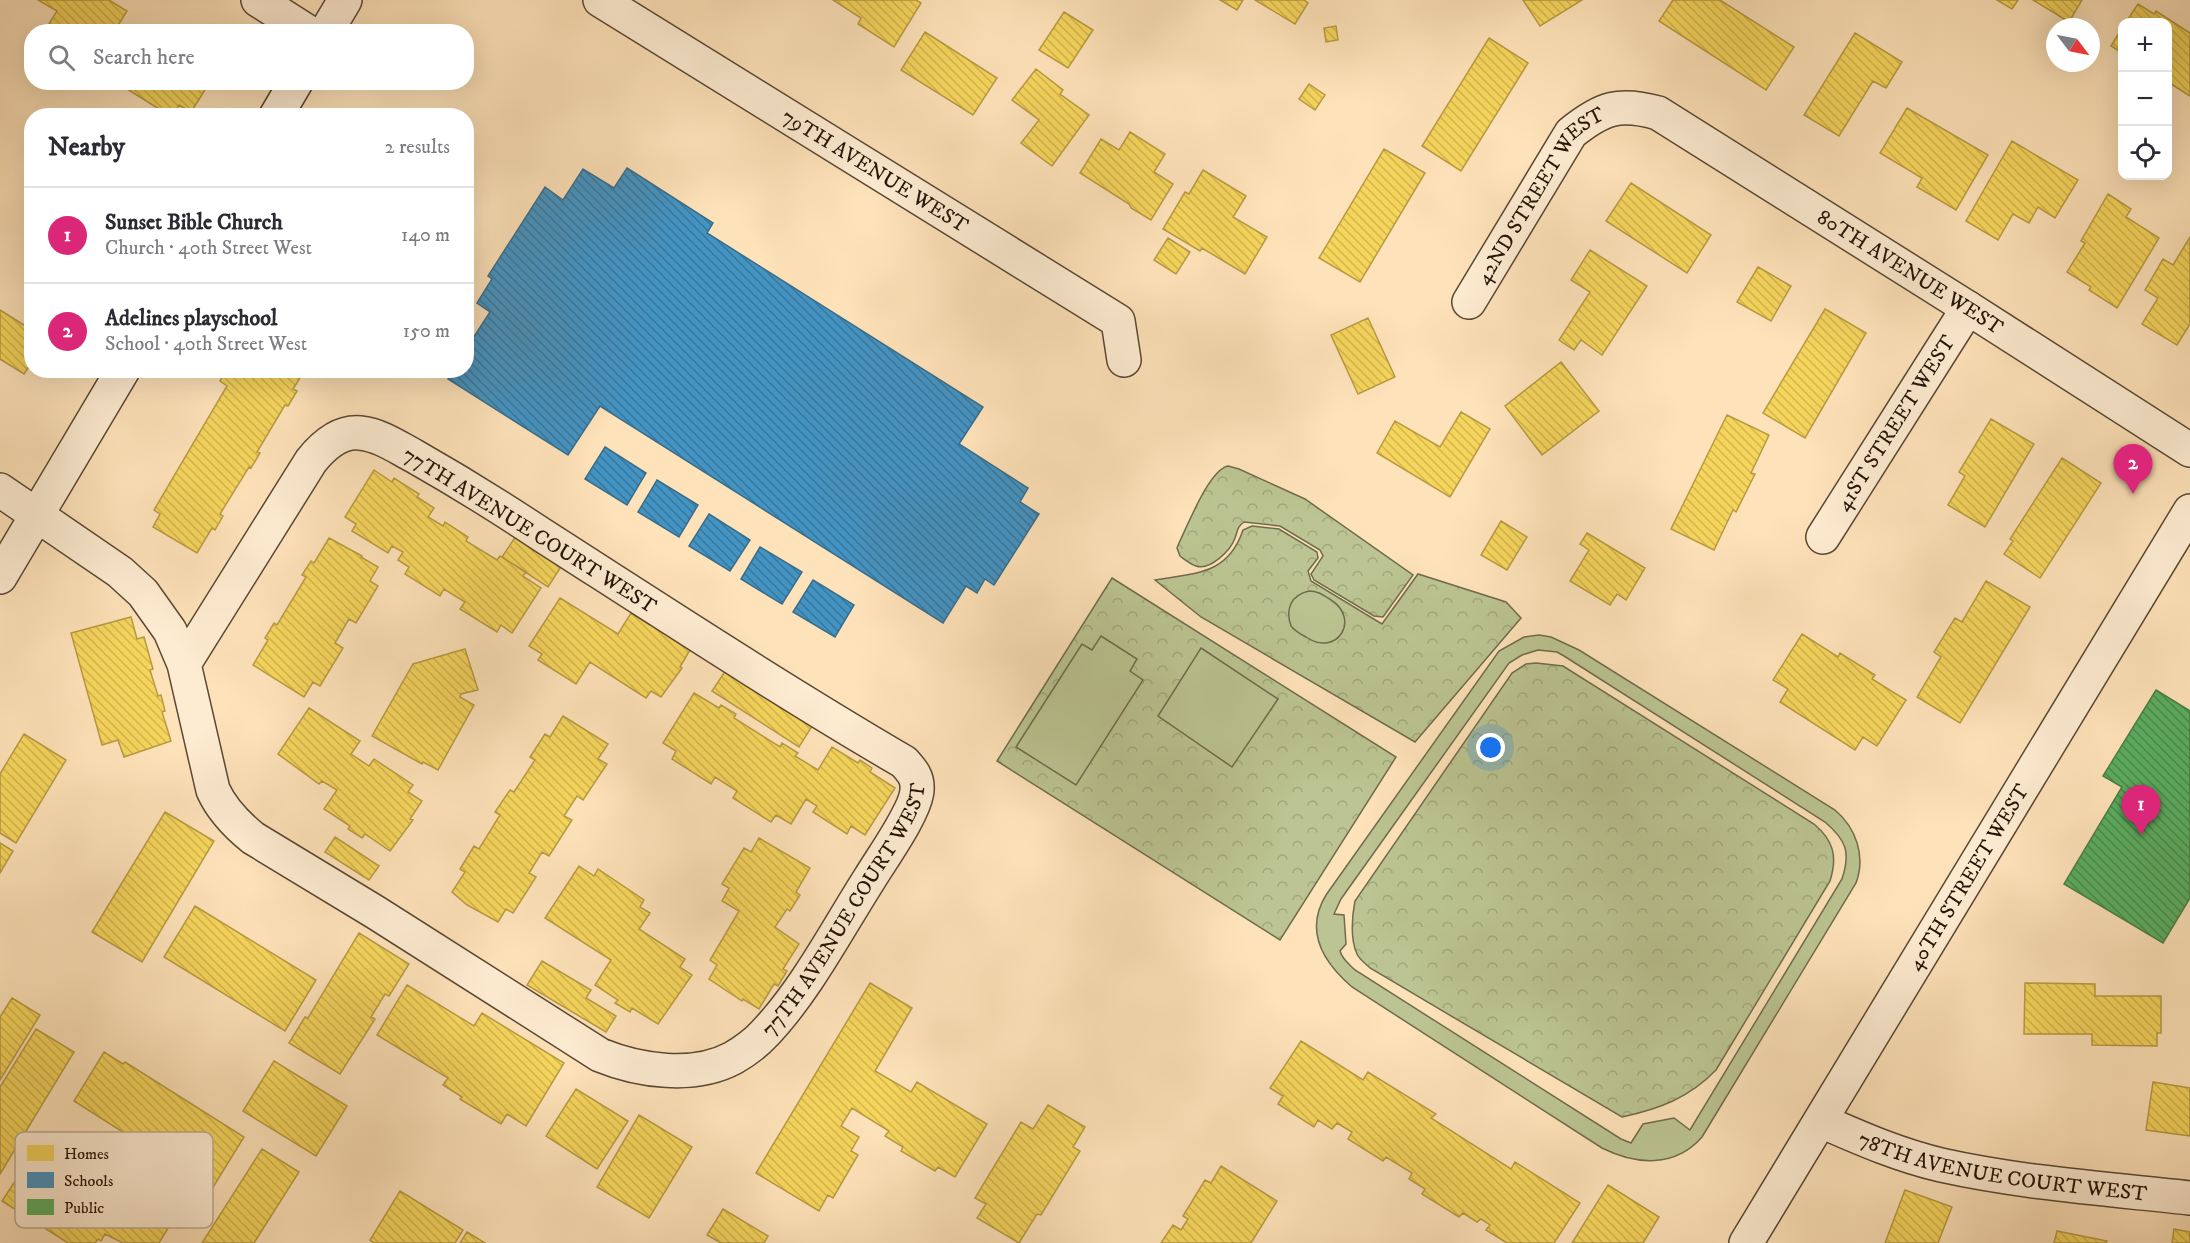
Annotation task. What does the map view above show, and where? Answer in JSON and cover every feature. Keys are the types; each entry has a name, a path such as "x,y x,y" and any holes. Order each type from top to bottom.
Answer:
{"street":[{"path":"258,0 296,24"},
{"path":"331,24 345,0"},
{"name":"79TH AVENUE WEST","path":"600,0 1118,321 1124,360"},
{"path":"281,108 291,90"},
{"name":"42ND STREET WEST","path":"1469,302 1571,133 1591,117 1623,107"},
{"name":"80TH AVENUE WEST","path":"1623,107 1640,108 1658,113 2190,450"},
{"name":"41ST STREET WEST","path":"1823,537 1968,308"},
{"path":"0,577 118,378"},
{"name":"77TH AVENUE COURT WEST","path":"0,490 120,572 143,593 170,631 184,664 213,790 217,799 238,826 253,838 375,912 600,1055 633,1067 681,1070 718,1064 749,1048 766,1033 806,979 880,861 904,822 918,790 915,774 904,762 819,712 461,483 381,439 359,433 342,435 333,440 325,445 311,461 184,664"},
{"name":"40TH STREET WEST","path":"1746,1243 2189,516"},
{"name":"78TH AVENUE COURT WEST","path":"1821,1121 1876,1145 1940,1164 2011,1177 2190,1198"}],"green space":[{"path":"1228,466 1305,499 1413,575 1383,617 1374,616 1314,580 1311,574 1323,556 1320,550 1280,526 1244,522 1239,527 1229,548 1213,563 1202,567 1189,563 1180,556 1177,548 1200,499 1214,477"},
{"path":"1252,526 1279,529 1317,552 1318,558 1308,571 1311,581 1382,624 1418,574 1506,602 1521,618 1415,742 1201,617 1155,580 1196,573 1219,564 1237,545 1243,530"},
{"path":"1112,578 1396,757 1280,940 997,761"},
{"path":"1309,591 1323,595 1340,608 1344,617 1344,626 1341,634 1335,640 1327,643 1317,642 1300,634 1291,626 1289,609 1291,604 1298,596"},
{"path":"1539,635 1551,637 1579,650 1835,810 1849,825 1857,843 1860,863 1856,883 1702,1137 1680,1154 1667,1159 1628,1158 1602,1148 1352,987 1333,968 1320,946 1317,921 1326,895 1499,651 1524,637","holes":["1538,650 1557,652 1825,822 1838,835 1845,847 1846,861 1842,879 1690,1130 1674,1118 1643,1124 1631,1143 1621,1139 1355,970 1344,959 1340,951 1346,944 1344,915 1334,914 1341,899 1509,663 1522,655"]},
{"path":"1101,636 1137,659 1130,671 1143,680 1076,785 1016,747 1082,644 1092,650"},
{"path":"1201,648 1278,699 1232,767 1158,716"},
{"path":"1526,664 1563,666 1814,824 1826,836 1832,849 1834,864 1830,881 1716,1070 1695,1088 1673,1101 1622,1117 1370,968 1358,956 1353,942 1352,920 1355,901 1512,673"}],"building: Homes":[{"path":"38,0 109,0 127,11 119,24 49,24 57,11"},
{"path":"833,0 916,0 921,3 894,47 858,24 861,18"},
{"path":"1220,0 1243,0 1237,10"},
{"path":"1255,0 1304,0 1308,3 1295,24"},
{"path":"1523,0 1582,0 1540,26"},
{"path":"1673,0 1720,0 1794,47 1766,90 1659,21"},
{"path":"1997,0 2018,0 2012,9"},
{"path":"2033,0 2082,0 2071,18 2062,18"},
{"path":"2138,4 2154,14 2156,11 2167,18 2129,18"},
{"path":"1064,12 1093,30 1068,68 1039,50"},
{"path":"2172,21 2190,33 2190,96 2172,85"},
{"path":"1336,26 1338,40 1326,42 1324,28"},
{"path":"925,32 997,78 973,115 901,70"},
{"path":"1855,33 1902,62 1886,88 1873,81 1839,136 1804,115"},
{"path":"2118,35 2118,50 2111,46"},
{"path":"1489,38 1528,63 1461,171 1422,146"},
{"path":"1036,69 1063,90 1060,94 1089,115 1052,166 1021,143 1039,120 1012,100"},
{"path":"1309,84 1325,95 1315,110 1299,99"},
{"path":"129,90 205,90 194,108 184,108 179,105 177,108 157,108"},
{"path":"1907,108 1988,155 1956,210 1917,187 1922,178 1880,153"},
{"path":"1130,132 1165,154 1154,172 1173,184 1151,220 1080,173 1101,139 1119,150"},
{"path":"2012,141 2078,180 2055,218 2038,207 2029,223 2013,214 1998,240 1966,221"},
{"path":"1384,149 1425,173 1360,282 1319,258"},
{"path":"1203,170 1246,196 1233,217 1267,237 1245,274 1202,248 1200,251 1163,229 1185,192 1189,194"},
{"path":"1631,183 1711,235 1687,273 1606,221"},
{"path":"2108,194 2131,209 2126,217 2159,238 2117,308 2089,290 2091,287 2067,272 2085,243 2081,241"},
{"path":"2190,237 2190,324 2177,345 2142,324 2158,298 2145,290 2163,259 2173,265"},
{"path":"1168,238 1190,252 1176,274 1154,260"},
{"path":"1590,250 1647,286 1602,355 1581,340 1574,350 1559,340 1590,292 1571,280"},
{"path":"1758,267 1791,286 1771,321 1737,302"},
{"path":"1825,309 1866,333 1805,438 1763,413"},
{"path":"0,310 24,325 24,374 0,359"},
{"path":"1368,318 1395,377 1358,394 1331,335"},
{"path":"1561,362 1599,411 1542,455 1505,406"},
{"path":"222,378 300,378 293,389 297,391 288,406 285,405 257,452 260,453 220,514 223,516 215,530 212,528 197,553 153,527 160,514 154,510 227,386 220,381"},
{"path":"1461,412 1490,429 1450,497 1377,453 1395,421 1440,447"},
{"path":"1727,415 1769,435 1751,473 1755,474 1736,512 1733,510 1714,550 1671,529"},
{"path":"1991,419 2034,444 1985,527 1948,505 1965,476 1959,472"},
{"path":"2062,458 2101,483 2040,578 2004,554 2013,541 2010,539"},
{"path":"374,470 392,482 394,478 419,494 417,497 434,508 428,517 443,526 445,522 468,537 466,541 497,560 500,556 526,572 523,576 541,588 512,633 501,625 497,632 460,609 465,602 444,589 440,596 405,574 409,567 398,560 403,552 392,546 388,553 352,531 356,524 345,517"},
{"path":"1501,521 1527,537 1507,570 1481,555"},
{"path":"518,533 564,562 548,587 502,557"},
{"path":"1587,533 1645,568 1626,600 1617,594 1610,605 1570,581 1589,550 1580,544"},
{"path":"329,538 378,567 370,581 378,586 356,623 349,619 335,643 343,648 320,686 313,682 304,697 253,665 268,640 265,638 274,623 277,625 306,577 302,575 311,561 314,563"},
{"path":"1986,581 2030,607 1960,723 1917,697 1941,657 1934,652 1955,618 1962,622"},
{"path":"560,598 618,634 631,613 650,625 652,622 675,636 673,639 690,650 680,667 682,668 661,697 651,691 646,698 590,662 576,684 538,660 542,654 529,646"},
{"path":"131,617 137,639 144,637 153,669 150,670 158,696 161,695 165,711 162,712 171,741 124,757 118,740 102,745 71,633"},
{"path":"1802,634 1838,657 1840,653 1875,675 1872,679 1906,700 1877,746 1863,737 1855,750 1780,702 1788,689 1773,680"},
{"path":"465,649 478,690 461,694 460,697 474,705 438,770 423,762 422,764 372,736 413,664"},
{"path":"728,667 814,723 799,747 712,691"},
{"path":"694,693 719,708 721,705 736,714 734,718 780,747 782,743 798,753 795,756 818,770 832,747 858,763 860,760 872,768 870,772 895,788 865,835 851,826 847,834 813,812 817,806 806,799 791,824 776,815 771,822 733,798 737,791 715,777 711,784 672,759 676,751 663,743"},
{"path":"309,708 360,741 351,754 369,766 374,759 413,785 408,792 422,801 410,819 413,820 390,851 365,834 362,838 348,829 350,826 324,809 337,790 322,781 319,784 278,754"},
{"path":"563,716 608,744 598,759 607,764 583,800 577,796 564,816 572,820 549,856 542,852 529,873 536,877 513,913 506,909 498,922 467,905 452,892 465,872 460,869 474,846 479,849 500,815 495,812 510,790 514,792 535,760 530,757 545,734 550,737"},
{"path":"24,734 66,760 16,843 0,833 0,774"},
{"path":"165,812 214,841 142,962 92,932"},
{"path":"335,837 379,866 369,880 325,852"},
{"path":"759,838 810,868 796,892 800,895 790,911 787,909 775,927 799,944 783,969 787,971 778,986 774,984 759,1009 743,999 742,1001 709,979 717,965 710,960 739,911 722,901 729,888 722,884 744,848 751,852"},
{"path":"0,843 13,851 0,873"},
{"path":"579,866 594,876 598,869 644,900 640,907 650,913 639,929 685,959 680,967 692,975 658,1024 632,1008 630,1012 615,1003 618,1000 595,985 611,960 545,918"},
{"path":"195,906 316,980 285,1031 164,957"},
{"path":"359,933 409,964 389,996 385,994 371,1017 375,1019 340,1074 289,1043 305,1017 308,1018"},
{"path":"542,961 591,990 586,998 616,1016 606,1032 527,985"},
{"path":"870,983 912,1008 875,1071 911,1092 917,1082 987,1124 955,1177 938,1167 935,1171 901,1151 903,1147 885,1136 889,1131 852,1108 841,1126 859,1137 851,1151 858,1155 833,1198 828,1195 819,1211 756,1173"},
{"path":"2025,983 2095,984 2095,996 2161,996 2161,1033 2157,1033 2157,1046 2092,1045 2092,1034 2024,1034"},
{"path":"407,985 474,1026 482,1013 564,1063 526,1126 507,1114 501,1124 460,1099 462,1097 443,1085 448,1078 377,1035"},
{"path":"12,998 40,1015 0,1080 0,1017"},
{"path":"36,1029 74,1052 25,1132 15,1132 15,1149 0,1174 0,1087"},
{"path":"1301,1041 1363,1080 1368,1072 1436,1114 1431,1118 1511,1169 1515,1162 1580,1203 1554,1243 1507,1243 1486,1230 1490,1225 1481,1219 1477,1222 1463,1213 1459,1217 1422,1194 1425,1189 1409,1179 1412,1173 1386,1157 1383,1161 1348,1139 1352,1132 1337,1123 1332,1129 1318,1120 1314,1127 1278,1104 1283,1096 1270,1088"},
{"path":"104,1052 123,1064 125,1062 244,1137 213,1187 213,1132 123,1132 74,1101"},
{"path":"274,1061 347,1106 316,1156 243,1111"},
{"path":"2153,1082 2190,1088 2190,1136 2146,1130"},
{"path":"576,1089 628,1121 597,1169 546,1136"},
{"path":"1048,1105 1085,1127 1073,1147 1080,1151 1041,1215 1037,1214 1019,1243 977,1218 986,1204 975,1198 1021,1122 1033,1129"},
{"path":"639,1115 692,1147 649,1218 597,1187"},
{"path":"262,1149 299,1172 254,1243 202,1243"},
{"path":"1221,1166 1277,1201 1251,1243 1161,1243 1173,1225 1181,1230 1188,1219 1183,1216 1205,1180 1211,1183"},
{"path":"15,1181 15,1209 2,1201"},
{"path":"1608,1185 1659,1217 1643,1243 1572,1243"},
{"path":"1905,1190 1952,1207 1938,1243 1885,1243"},
{"path":"400,1191 463,1230 455,1243 374,1243 370,1240"},
{"path":"723,1209 768,1236 764,1243 721,1243 707,1235"},
{"path":"44,1228 168,1228 159,1243 123,1243 105,1234 101,1241 98,1239 95,1243 68,1243"},
{"path":"2174,1229 2190,1232 2190,1243 2172,1243"},
{"path":"2057,1231 2107,1241 2106,1243 2054,1243"},
{"path":"467,1232 485,1243 460,1243"}],"building: Schools":[{"path":"627,168 713,223 707,233 983,407 959,444 1028,488 1020,502 1039,514 994,585 985,579 977,593 966,586 943,623 600,406 568,455 448,379 474,378 474,337 490,312 477,303 492,279 488,276 545,187 563,200 583,169 614,188"},
{"path":"605,447 646,473 627,505 585,479"},
{"path":"657,480 698,505 679,537 638,512"},
{"path":"709,514 750,540 730,571 689,546"},
{"path":"760,547 802,572 782,604 741,579"},
{"path":"813,580 854,605 835,637 793,612"}],"building: Public":[{"path":"2156,690 2190,711 2190,898 2163,943 2064,884 2122,787 2103,776"}],"place":[{"name":"Adelines playschool","path":"2133,494"},
{"name":"Sunset Bible Church","path":"2141,835"}]}
